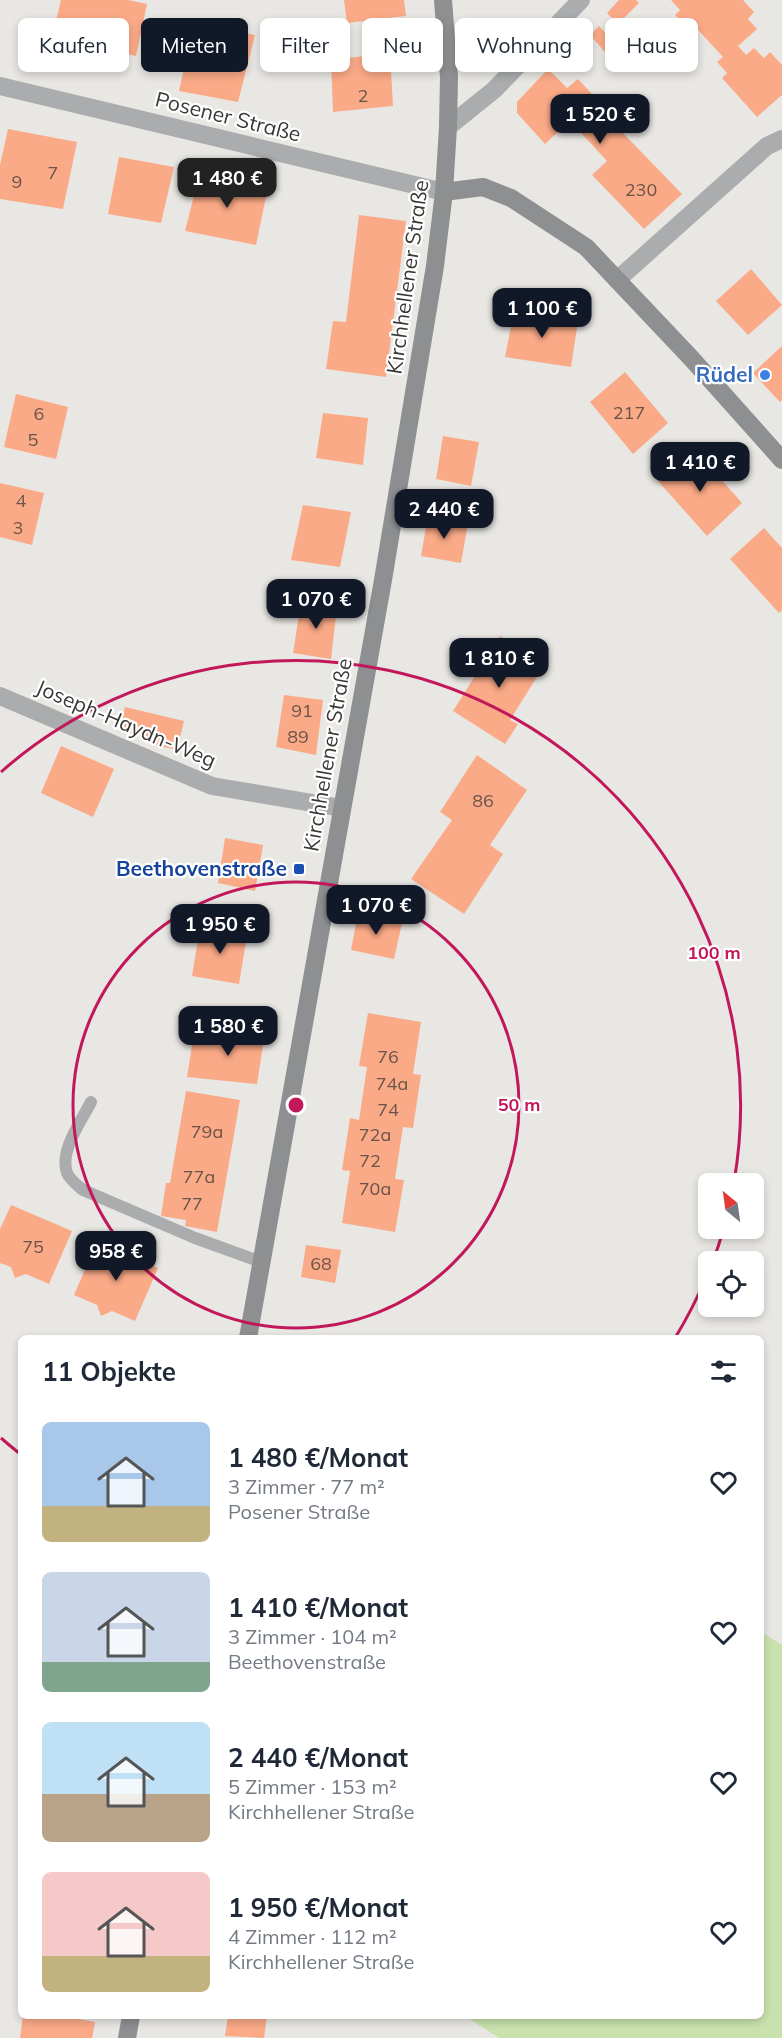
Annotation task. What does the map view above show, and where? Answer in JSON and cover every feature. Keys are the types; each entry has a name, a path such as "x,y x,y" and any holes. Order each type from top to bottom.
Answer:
{"main road":[{"name":"Kirchhellener Straße","path":"249,1335 423,344 444,192 448,127 443,0"},
{"path":"444,192 483,187 511,198 585,247 782,460"},
{"path":"127,2038 130,2019"}],"street":[{"path":"448,127 494,90 581,0"},
{"name":"Posener Straße","path":"0,86 444,192"},
{"path":"617,280 768,146 782,139"},
{"name":"Joseph-Haydn-Weg","path":"0,696 212,786 342,808"}],"lane":[{"path":"91,1102 67,1151 66,1171 73,1181 83,1190 195,1238 261,1262"}],"green space":[{"path":"764,1634 782,1645 782,2038 499,2038 470,2019 764,2019"}],"building":[{"path":"61,0 128,0 147,4 144,18 141,18 141,32 136,56 129,54 129,18 57,18"},
{"path":"344,0 404,0 406,16 362,18 362,21 350,23 350,18 346,18"},
{"path":"619,0 636,0 639,3 624,18 612,18 607,13"},
{"path":"671,0 743,0 754,12 748,19 757,29 738,46 746,55 754,48 764,58 770,52 782,65 782,95 757,117 722,78 727,73 717,62 723,57 698,30 698,18 678,18 675,15 680,10"},
{"path":"599,26 605,33 605,52 593,38 593,32"},
{"path":"248,34 255,35 248,63"},
{"path":"362,56 362,72 391,72 393,106 333,112 331,72 350,72 350,58"},
{"path":"183,72 246,72 238,102 179,91"},
{"path":"545,72 551,72 567,88 578,79 623,128 621,131 682,194 644,229 592,175 607,161 570,121 545,144 517,113 517,102"},
{"path":"8,129 77,142 63,209 0,199 0,165"},
{"path":"119,157 174,167 161,223 108,214"},
{"path":"200,172 268,187 256,245 185,231"},
{"path":"359,215 406,221 386,377 326,369 333,321 346,322"},
{"path":"751,269 782,305 748,335 716,301"},
{"path":"514,311 578,321 571,367 505,357"},
{"path":"782,346 782,400 780,402 753,373"},
{"path":"625,372 668,423 633,454 590,402"},
{"path":"16,394 68,407 56,459 4,447"},
{"path":"323,413 368,418 363,465 316,458"},
{"path":"443,436 479,442 471,486 436,479"},
{"path":"695,450 742,503 707,536 658,481"},
{"path":"0,483 44,493 32,545 0,537"},
{"path":"303,505 351,512 340,567 291,560"},
{"path":"428,516 461,522 464,529 462,522 468,523 461,563 421,556"},
{"path":"764,528 782,548 782,610 779,613 730,559"},
{"path":"301,602 337,607 331,659 293,653"},
{"path":"500,636 545,664 510,720 518,724 505,744 453,711"},
{"path":"284,695 323,700 316,755 276,747"},
{"path":"125,707 184,721 177,750 147,743 149,737 119,730"},
{"path":"61,746 114,769 93,817 41,793"},
{"path":"477,755 527,790 490,845 503,854 464,914 411,879 452,820 440,812"},
{"path":"225,838 263,845 255,891 218,883"},
{"path":"358,914 402,923 394,959 351,950"},
{"path":"200,927 247,935 239,984 192,976"},
{"path":"368,1013 421,1022 413,1074 421,1075 413,1128 403,1127 395,1179 404,1180 395,1232 342,1223 350,1171 342,1170 350,1118 359,1120 367,1067 359,1066"},
{"path":"224,1028 265,1033 257,1084 187,1077 193,1039 222,1042"},
{"path":"186,1091 240,1100 217,1232 185,1226 186,1220 161,1216 166,1183 170,1183"},
{"path":"11,1205 72,1231 49,1284 26,1274 15,1278 11,1267 0,1263 0,1229"},
{"path":"97,1242 158,1268 135,1321 112,1311 101,1316 97,1305 74,1295"},
{"path":"306,1245 341,1250 335,1283 301,1277"},
{"path":"23,2019 78,2019 95,2022 92,2038 20,2038"},
{"path":"228,2019 267,2019 264,2038 225,2036"}],"place":[{"name":"Rüdel","path":"765,375"},
{"name":"Beethovenstraße","path":"299,869"}]}
